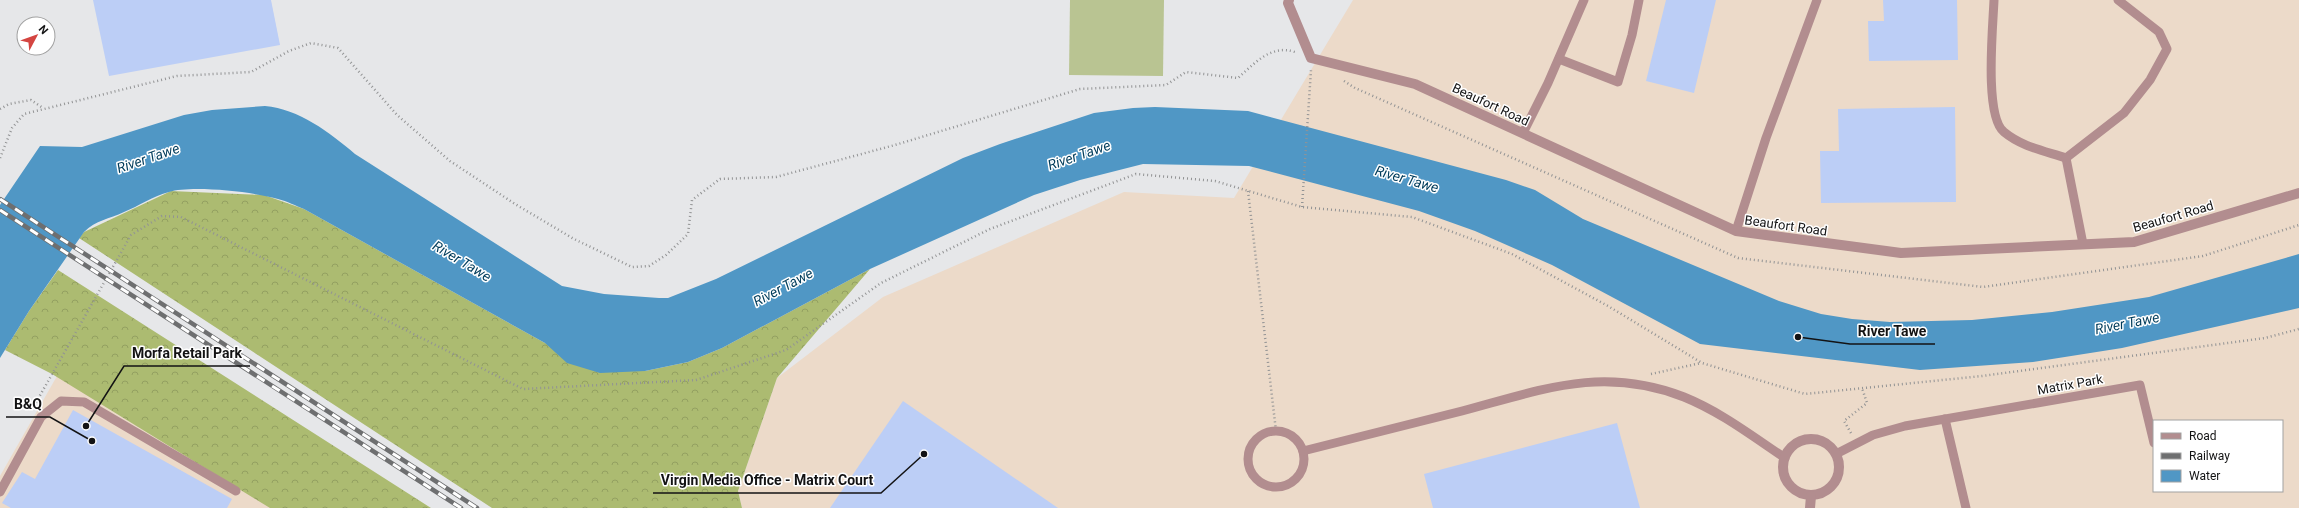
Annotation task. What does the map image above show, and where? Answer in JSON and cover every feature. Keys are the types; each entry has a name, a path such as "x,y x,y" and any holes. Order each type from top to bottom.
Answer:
{"street":[{"path":"1289,0 1288,3 1311,58"},
{"name":"Beaufort Road","path":"1311,58 1415,84 1736,231 1901,253 2134,242 2299,192"},
{"path":"1813,439 1827,444 1836,454 1840,468 1836,482 1825,492 1811,496 1798,492 1788,484 1784,471 1785,458 1793,446 1806,440 1813,439"},
{"path":"1810,508 1811,496"}],"lane":[{"path":"1523,133 1559,59 1584,0"},
{"path":"1559,59 1618,82 1632,35 1639,0"},
{"path":"1736,231 1766,138 1817,0"},
{"path":"1994,0 1991,66 1992,97 1997,125 2004,132 2029,147 2066,158"},
{"path":"2066,158 2124,113 2150,80 2168,49 2159,32 2118,0"},
{"path":"2066,158 2083,244"},
{"path":"1303,451 1557,385 1616,381 1683,397 1722,414 1785,458"},
{"name":"Matrix Park","path":"1836,454 1873,435 1898,428 2140,385 2153,439"},
{"path":"0,492 42,417 61,401 84,402 236,490"},
{"path":"1945,419 1966,508"},
{"path":"1276,431 1292,436 1303,451 1303,467 1294,480 1278,488 1262,483 1249,468 1248,455 1258,438 1276,431"}],"path":[{"path":"0,158 12,128 24,114 43,108 61,106 87,98 177,76 251,72 290,51 311,43 338,48 397,115 450,161 515,204 574,239 632,267 649,266 666,255 688,234 692,200 720,179 776,177 895,145 1080,89 1166,84 1186,72 1238,78 1266,53 1286,49 1311,58 1302,207"},
{"path":"1342,80 1362,92 1738,258 1983,287 2203,256 2299,225"},
{"path":"0,109 9,104 31,100 43,108"},
{"path":"31,411 131,235 162,216 181,217 523,389 696,380 786,350 881,283 990,229 1136,174 1216,181 1302,207 1412,217 1512,254 1608,306 1702,363 1804,394 1982,376 2257,339 2299,329"},
{"path":"1248,191 1276,431"},
{"path":"1647,374 1702,363"},
{"path":"1857,444 1844,421 1866,403 1862,388"}],"shaded area":[{"path":"1353,0 2299,0 2299,508 742,508 738,491 777,378 883,297 1124,192 1234,198"},
{"path":"57,376 279,508 0,508 0,476"}],"green space":[{"path":"1070,0 1164,0 1163,76 1069,75"},
{"path":"171,191 264,195 304,209 545,343 645,371 688,362 722,348 870,269 777,378 738,491 742,508 492,508 79,238 84,232"},
{"path":"58,270 431,508 270,508 52,374 5,350 29,311"}],"water":[{"path":"265,106 290,112 313,123 355,154 562,286 604,294 668,298 716,279 963,158 1000,144 1094,113 1155,107 1248,111 1506,180 1535,190 1583,219 1779,301 1821,314 1852,319 1890,322 1972,320 2052,312 2149,297 2299,254 2299,308 2122,348 2033,362 1920,370 1700,344 1552,265 1475,231 1419,211 1249,166 1143,164 1080,180 1034,195 870,269 722,348 688,362 645,371 600,373 567,363 545,343 304,209 288,202 268,196 224,190 179,190 157,196 130,210 98,222 84,232 29,311 0,358 0,205 40,146 82,147 184,115 212,110"}],"building":[{"path":"93,0 271,0 280,45 109,76"},
{"path":"1666,0 1716,0 1694,93 1646,81"},
{"path":"1883,0 1957,0 1958,60 1869,61 1868,21 1884,21"},
{"path":"1955,107 1956,202 1821,203 1820,151 1839,151 1838,109"},
{"path":"903,401 1058,508 830,508"},
{"path":"73,410 232,499 227,508 11,508 2,503 22,472 35,479"},
{"path":"1617,423 1640,508 1433,508 1424,474"}],"railway":[{"path":"0,199 477,508"},
{"path":"0,210 461,508"}],"place":[{"name":"River Tawe","path":"1798,337"},
{"name":"Morfa Retail Park","path":"86,426"},
{"name":"B&Q","path":"92,441"},
{"name":"Virgin Media Office - Matrix Court","path":"924,454"}]}
